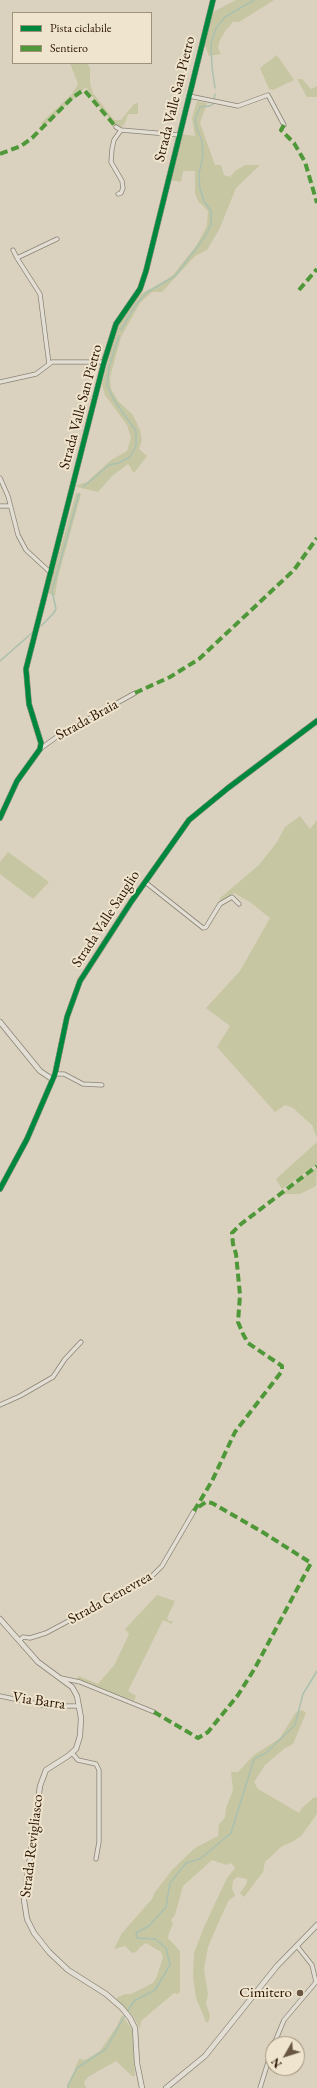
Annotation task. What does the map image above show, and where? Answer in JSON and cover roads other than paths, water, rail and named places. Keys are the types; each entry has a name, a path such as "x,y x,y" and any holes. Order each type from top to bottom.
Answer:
{"street":[{"name":"Strada Valle San Pietro","path":"40,749 41,743 29,704 26,669 104,362 116,324 140,289 146,271 213,0"},
{"path":"189,96 238,106 268,95 284,125"},
{"path":"116,127 121,130 179,135"},
{"path":"118,194 121,193 123,188 122,181 111,162 114,140 121,130"},
{"path":"17,258 57,239"},
{"path":"13,250 40,294 49,364"},
{"path":"0,382 36,374 52,362 104,362"},
{"path":"0,478 18,535 26,550 51,573"},
{"path":"0,506 10,506"},
{"name":"Strada Braia","path":"40,749 58,736 135,693"},
{"name":"Strada Valle Sauglio","path":"0,1189 27,1139 52,1080 56,1074 67,1017 80,981 101,946 190,820 228,788 317,721"},
{"path":"0,818 17,781 40,749"},
{"path":"145,882 203,928 206,927 220,904 232,897 238,904"},
{"path":"0,1022 40,1071 52,1080"},
{"path":"56,1074 64,1074 83,1084 102,1085"},
{"path":"0,1405 20,1396 53,1377 65,1359 81,1342"},
{"name":"Strada Genevrea","path":"20,1640 23,1637 30,1638 46,1633 151,1577 162,1566 194,1511"},
{"path":"0,1620 20,1640 38,1662 61,1678 74,1691 81,1718 80,1736 76,1750 72,1753 78,1760 96,1764 99,1770 99,1842 96,1859"},
{"path":"61,1678 80,1682 154,1712"},
{"name":"Via Barra","path":"0,1696 47,1706 79,1706"},
{"name":"Strada Revigliasco","path":"72,1753 46,1770 40,1786 24,1900 27,1918 34,1933 49,1952 68,1970 106,1994 122,2008 130,2018 135,2028 137,2062 142,2088"},
{"path":"166,2088 204,2056 277,1966 317,1925"},
{"path":"277,2036 284,2020 317,1982 312,1965 297,1946"},
{"path":"260,2088 265,2071"},
{"path":"170,2088 186,2072"},
{"name":"Strada Revigliasco","path":"140,2077 147,2088"}],"waterway":[{"path":"215,88 211,44 216,28 225,17 254,0"},
{"path":"214,100 215,94"},
{"path":"121,330 135,306 146,293 175,276 204,238 211,225 211,211 204,201 200,189 199,173 203,156 202,141 195,119 200,107 210,106 213,104"},
{"path":"83,487 109,465 119,463 130,457 136,446 136,431 114,400 107,385 109,367 119,336"},
{"path":"41,626 56,609 52,591 79,494"},
{"path":"0,661 33,632"},
{"path":"127,2012 134,2001 155,1990 170,1965 166,1948 155,1939 137,1938 136,1933 149,1926 166,1907 170,1883 186,1863 200,1859 231,1833 254,1759 266,1753 295,1725 303,1694 317,1671"},
{"path":"68,2088 68,2085 77,2068 106,2049 125,2015"}],"place":[{"name":"Cimitero","path":"300,1993"}]}
